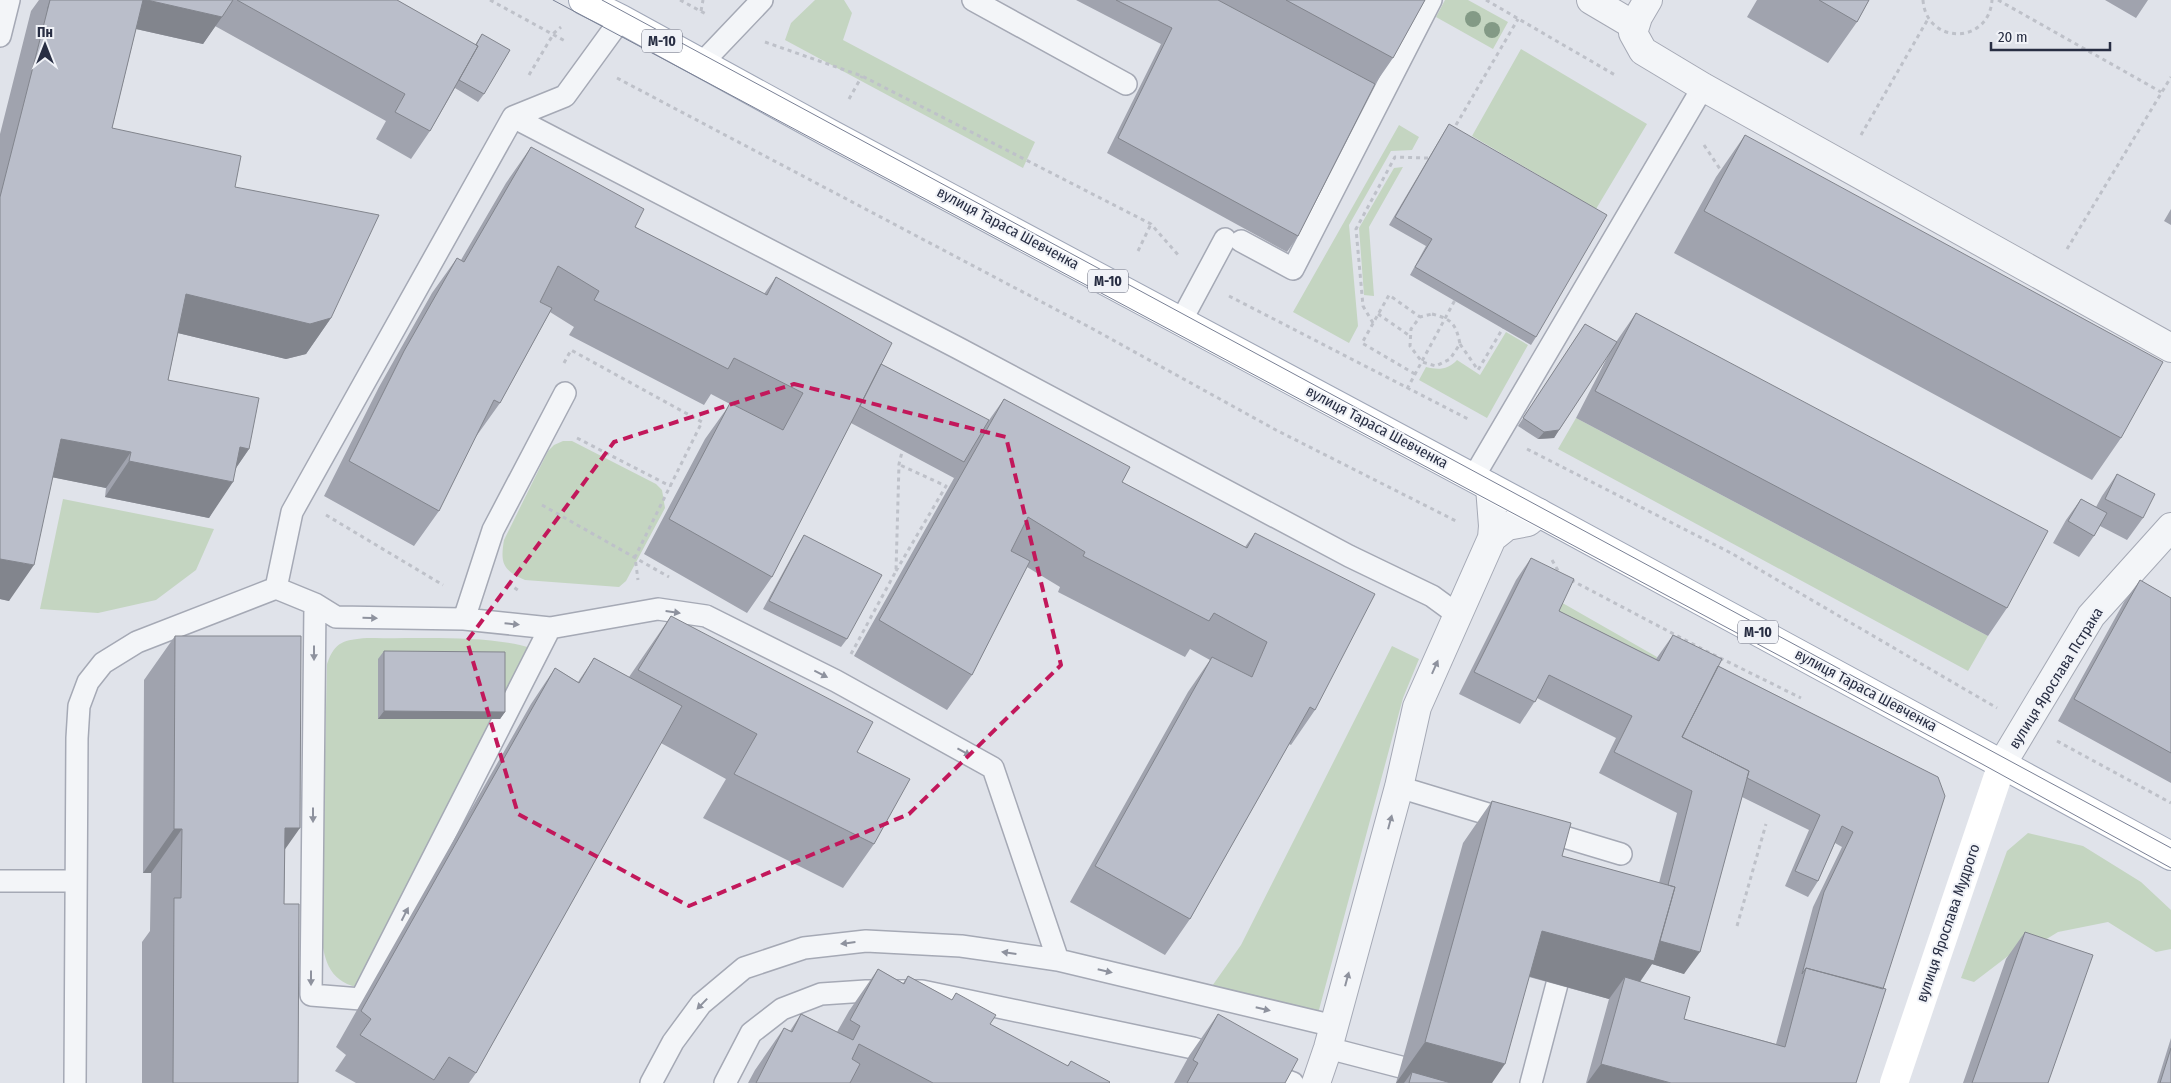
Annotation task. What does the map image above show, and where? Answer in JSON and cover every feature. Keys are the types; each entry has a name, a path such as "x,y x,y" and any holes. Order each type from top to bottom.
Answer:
{"main road":[{"name":"вулиця Тараса Шевченка","path":"583,0 621,18 829,133 1539,513 2171,856"},
{"name":"вулиця Ярослава Мудрого","path":"1894,1083 2002,764"}],"street":[{"path":"1592,0 1635,26"},
{"path":"1648,0 1633,33 1643,51 1702,87 2171,348"},
{"path":"1316,1083 1331,1037 1399,787 1417,707 1492,538 1493,526 1481,483"},
{"path":"1492,538 1507,526 1528,522 1539,513"},
{"name":"вулиця Ярослава Пстрака","path":"2002,764 2091,616 2171,527"}],"lane":[{"path":"0,36 9,0"},
{"path":"702,63 736,30 762,0"},
{"path":"973,0 1126,84"},
{"path":"1181,321 1202,281 1233,240 1293,269 1431,0"},
{"path":"276,588 292,512 513,117 565,96 621,18"},
{"path":"1481,483 1498,434 1702,87"},
{"path":"513,117 958,348 1349,556 1432,596 1458,615"},
{"path":"464,619 493,530 565,393"},
{"path":"75,1083 75,881 79,706 88,682 103,663 137,642 276,588 315,604 336,617 464,619 550,628 658,609 706,616 836,681 993,768 1058,960"},
{"path":"315,604 311,995 362,999 550,628"},
{"path":"1399,787 1593,856 1621,854"},
{"path":"0,881 75,881"},
{"path":"651,1083 673,1042 701,1004 744,968 804,948 866,941 961,946 1058,960 1331,1037 1400,1067"},
{"path":"1531,1083 1557,984"},
{"path":"725,1083 751,1033 782,1009 821,994 866,991 922,991 1193,1048 1293,1083"}],"path":[{"path":"490,0 554,33 593,59 612,75 1093,329 1276,430 1492,538"},
{"path":"680,0 736,30 862,76 1151,224 1202,281 1407,389 1731,553 2005,712"},
{"path":"701,11 703,0"},
{"path":"1486,0 1619,77"},
{"path":"1923,0 1928,19 1936,27 1947,33 1958,34 1980,27 1992,8 1992,0"},
{"path":"1998,0 2161,92"},
{"path":"1456,125 1518,18"},
{"path":"1844,165 1928,19"},
{"path":"849,99 862,76"},
{"path":"2048,279 2171,76"},
{"path":"1686,115 1720,169 1729,174"},
{"path":"1373,323 1363,306 1356,229 1394,157 1428,158"},
{"path":"804,177 807,171"},
{"path":"1138,251 1151,224"},
{"path":"1415,374 1362,343 1389,295 1420,317"},
{"path":"1407,389 1455,300"},
{"path":"1378,314 1411,337"},
{"path":"1460,344 1450,359 1436,366 1422,362 1410,346 1411,330 1420,317 1432,314 1446,317 1457,328 1460,344 1478,370 1503,328"},
{"path":"571,350 702,422 634,557 639,584"},
{"path":"570,438 577,438 670,486"},
{"path":"896,571 899,464 902,452"},
{"path":"836,681 896,571 946,486 899,464"},
{"path":"541,505 673,579"},
{"path":"323,514 450,589"},
{"path":"1552,570 1561,574"},
{"path":"504,577 514,589 527,594"},
{"path":"1569,579 1706,651 1809,702"},
{"path":"2049,736 2171,803"},
{"path":"1737,926 1766,824"}],"highlighted area":[{"path":"794,384 1006,437 1061,665 909,814 689,906 518,814 467,641 614,442"}],"green space":[{"path":"815,0 844,0 852,13 843,40 1035,142 1023,168 785,40 791,23"},
{"path":"1445,0 1468,0 1508,22 1493,49 1436,17"},
{"path":"1521,49 1647,124 1596,209 1472,136"},
{"path":"1399,125 1419,137 1412,150 1391,151 1349,225 1358,326 1349,343 1293,312"},
{"path":"1403,167 1369,227 1374,296 1364,295 1359,228 1394,168"},
{"path":"1506,332 1528,345 1487,418 1419,380 1426,367 1443,368 1450,366 1457,360 1480,375"},
{"path":"1576,418 1988,636 1968,671 1558,449"},
{"path":"563,441 572,441 656,484 662,490 665,508 626,581 619,587 525,580 512,573 503,561 504,540 548,451 554,445"},
{"path":"63,499 214,529 196,570 156,600 98,613 40,609"},
{"path":"1559,601 1657,657 1644,683 1543,632"},
{"path":"367,638 472,639 531,648 357,987 347,984 333,973 323,949 321,930 327,664 333,651 341,643"},
{"path":"1392,646 1419,659 1403,698 1316,1021 1210,989 1241,945"},
{"path":"2028,833 2083,846 2141,882 2171,910 2171,949 2156,952 2108,922 2058,932 2022,954 2012,953 1974,982 1961,978 2007,851"}],"building":[{"path":"50,0 143,0 112,128 241,156 235,187 379,215 331,318 310,324 186,294 168,380 259,398 249,449 240,447 233,482 129,461 131,452 61,439 34,565 0,559 0,197"},
{"path":"147,0 233,0 222,17"},
{"path":"237,0 397,0 478,46 430,131 395,112 405,94"},
{"path":"1116,0 1218,0 1375,84 1298,236 1118,138 1172,28"},
{"path":"1286,0 1425,0 1393,58"},
{"path":"1819,0 1869,0 1857,22"},
{"path":"482,34 510,50 484,94 459,80 478,46 476,45"},
{"path":"1449,124 1607,215 1536,337 1415,267 1432,239 1395,217"},
{"path":"1745,135 2163,362 2121,438 1704,211"},
{"path":"531,147 644,209 635,227 767,295 776,277 892,343 772,577 669,519 730,403 783,430 803,393 734,358 728,369 594,300 599,291 558,266 540,302 552,308 500,403 494,400 439,511 349,461 404,351 457,258 464,262"},
{"path":"1636,313 2048,531 2007,608 1595,391"},
{"path":"1585,324 1617,342 1559,430 1544,432 1523,418"},
{"path":"881,364 989,420 964,462 860,406"},
{"path":"1004,399 1130,467 1122,482 1247,548 1255,533 1375,594 1315,710 1310,707 1190,919 1095,866 1212,657 1252,677 1267,642 1214,613 1209,621 1083,556 1085,552 1028,517 1011,551 1030,561 972,675 879,620"},
{"path":"2117,474 2155,494 2143,518 2105,499"},
{"path":"2081,499 2107,513 2094,536 2068,521"},
{"path":"804,535 882,575 847,639 769,601"},
{"path":"1531,558 1574,579 1559,611 1659,661 1673,635 1722,659 1682,737 1749,771 1700,952 1660,941 1675,887 1668,885 1692,791 1614,752 1632,716 1549,675 1535,702 1474,672"},
{"path":"2140,580 2171,598 2171,753 2074,699"},
{"path":"671,616 873,722 857,752 910,779 874,844 734,774 757,734 638,670"},
{"path":"175,636 301,636 300,828 285,828 284,904 299,904 298,1083 173,1083 174,898 181,898 182,829 174,829"},
{"path":"384,651 505,652 505,712 384,711"},
{"path":"594,658 682,706 476,1073 449,1057 434,1080 360,1035 371,1019 361,1011 555,668 579,683"},
{"path":"1718,666 1938,777 1945,796 1883,989 1806,968 1802,974 1824,892 1853,832 1842,826 1818,881 1795,871 1820,815 1747,778 1749,771 1682,737"},
{"path":"1492,801 1571,823 1562,856 1675,887 1654,961 1542,931 1505,1064 1425,1042"},
{"path":"2025,932 2093,955 2048,1083 1972,1083"},
{"path":"1806,968 1886,989 1856,1083 1671,1083 1601,1064 1625,977 1690,997 1684,1019 1785,1047"},
{"path":"878,969 904,984 908,976 952,1000 956,993 996,1015 990,1024 1068,1066 1071,1061 1110,1082 933,1083 859,1044 852,1059 860,1064 850,1083 756,1083 784,1028 792,1032 801,1014 853,1040 860,1026 850,1020"},
{"path":"1218,1014 1298,1059 1285,1083 1187,1083 1198,1063 1193,1060"},
{"path":"2171,1048 2171,1083 2160,1083"},
{"path":"1412,1072 1451,1083 1409,1083"}],"tram line":[{"path":"553,0 1982,764 2171,868"},
{"path":"602,0 2171,848"}]}
